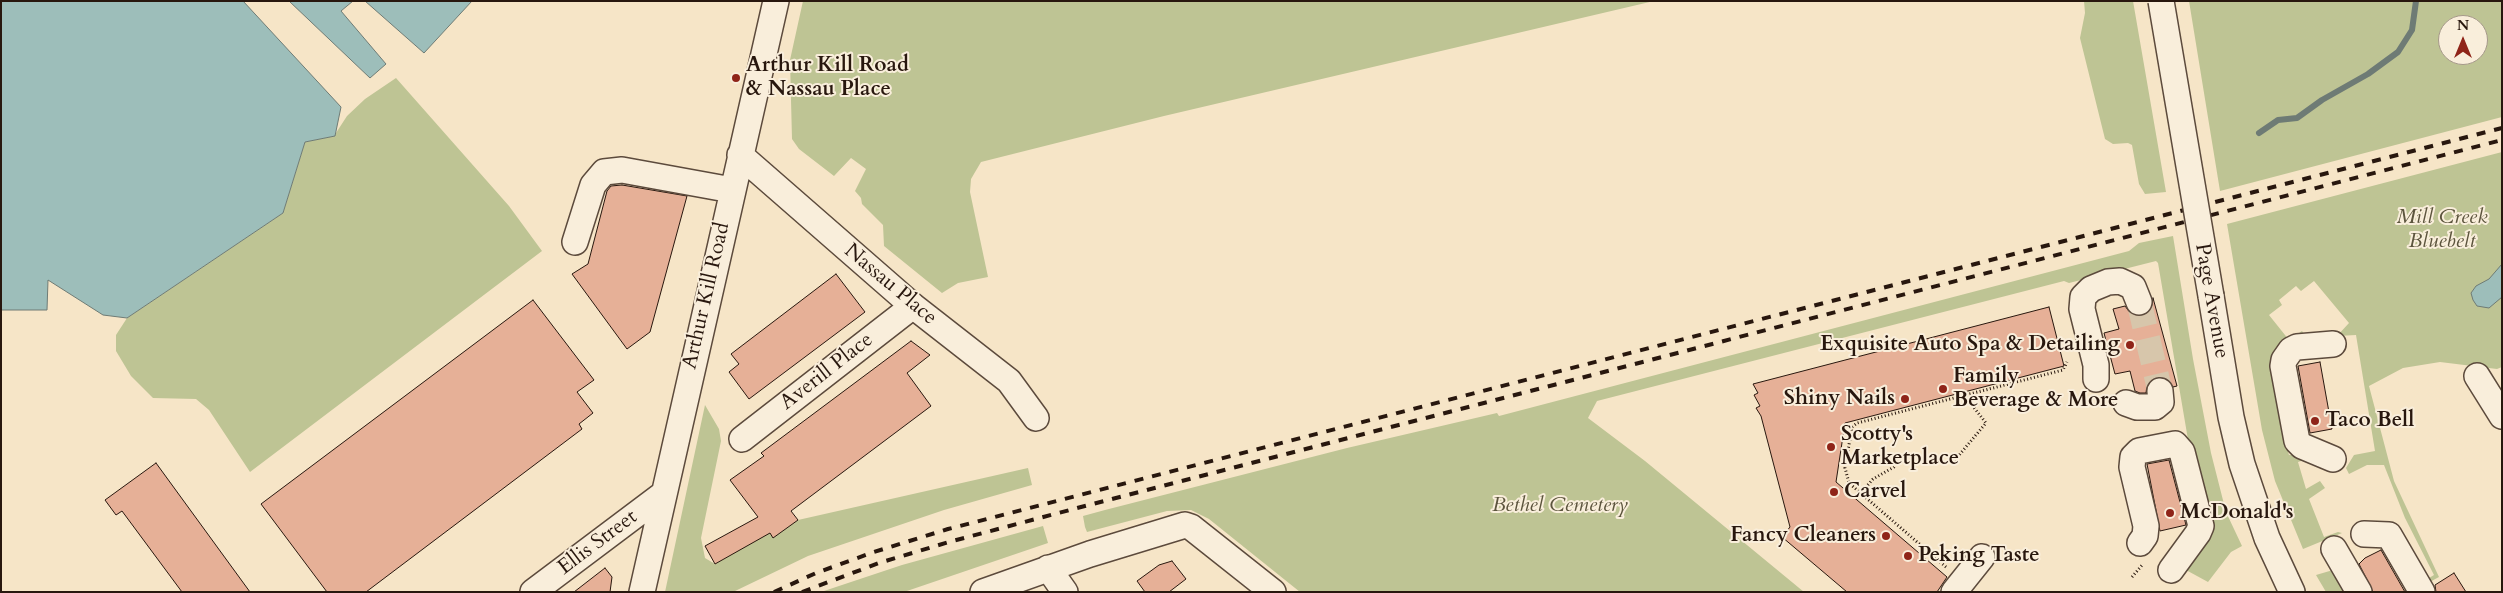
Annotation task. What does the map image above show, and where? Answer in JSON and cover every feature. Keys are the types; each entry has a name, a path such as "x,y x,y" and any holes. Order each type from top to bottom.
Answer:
{"street":[{"name":"Arthur Kill Road","path":"642,592 662,495 776,1"},
{"name":"Page Avenue","path":"2161,1 2231,417 2242,464 2267,538 2292,592"},
{"name":"Nassau Place","path":"740,155 912,306 1009,381 1036,418"},
{"path":"575,242 593,185 604,172 622,170 732,190"},
{"path":"2096,379 2096,365 2082,309 2083,297 2091,289 2114,281 2126,282 2138,296"},
{"name":"Averill Place","path":"742,439 912,306"},
{"path":"2332,344 2291,350 2284,360 2284,366 2297,441 2302,446 2333,459"},
{"path":"2477,376 2502,416"},
{"path":"2126,403 2137,407 2155,407 2161,402 2160,391"},
{"path":"2142,553 2146,526 2132,467 2133,457 2139,450 2175,444 2182,452 2201,526 2198,534 2171,570"},
{"name":"Ellis Street","path":"533,592 662,495"},
{"path":"983,592 1048,568 1179,526 1191,527 1273,592"},
{"path":"2364,534 2389,535 2422,592"},
{"path":"2334,549 2359,592"},
{"path":"1951,581 1982,557"},
{"path":"1048,568 1065,592"}],"path":[{"path":"1951,581 1849,483 1845,474 1850,436 1854,425 2063,370 2067,362"},
{"path":"1955,460 1986,423 1964,395"},
{"path":"1861,493 1873,479 1894,467 1906,453"},
{"path":"2132,577 2142,553"}],"green space":[{"path":"803,1 1654,1 1164,116 981,162 971,179 970,192 988,277 958,283 942,293 884,246 883,225 862,204 861,198 855,191 866,169 851,158 834,176 799,149 792,139 790,60"},
{"path":"2084,1 2133,1 2166,192 2145,194 2139,184 2132,145 2128,143 2113,144 2105,139 2080,38 2085,13"},
{"path":"2189,1 2502,1 2502,117 2220,191"},
{"path":"396,78 509,206 542,251 250,472 209,410 196,399 153,398 131,376 116,351 116,335 127,318 283,213 305,142 334,136 347,116 365,99"},
{"name":"Mill Creek Bluebelt","path":"2502,152 2502,367 2497,369 2440,362 2403,368 2369,386 2394,481 2439,577 2426,584 2424,581 2434,575 2405,518 2384,465 2367,465 2349,474 2346,468 2354,455 2375,451 2356,335 2337,336 2349,323 2314,281 2301,291 2296,286 2279,300 2282,305 2269,315 2289,340 2302,331 2308,340 2294,341 2286,445 2289,455 2296,454 2307,459 2298,462 2306,489 2320,481 2325,488 2309,499 2324,537 2338,532 2342,533 2303,549 2275,481 2262,430 2227,224"},
{"name":"Bethel Cemetery","path":"2173,236 2193,359 2211,453 2226,512 2242,546 2231,552 2208,582 2186,570 2193,469 2158,263 2156,261 2069,283 2064,281 1597,401 1588,418 1645,461 1804,592 1300,592 1209,519 1191,510 1167,511 1087,532 1085,527 1083,516 1105,510 1347,448 1497,413 1499,416 2129,251 2139,243"},
{"path":"705,405 719,429 721,441 701,538 705,558 715,564 769,532 773,537 798,520 1028,468 1032,485 944,510 808,556 733,592 665,592"},
{"path":"1043,526 1048,543 904,592 821,592 902,565"},
{"path":"2333,570 2353,592 2326,592 2316,575"}],"water":[{"path":"1,1 243,1 341,107 335,136 305,142 283,213 127,318 103,315 48,280 47,310 1,310"},
{"path":"289,1 353,1 341,11 386,64 370,78"},
{"path":"365,1 472,1 424,53"},
{"path":"2502,264 2502,297 2489,308 2477,306 2471,293 2476,286 2489,279"}],"building":[{"path":"622,185 687,196 650,332 627,349 572,274 588,264 607,191 611,186"},
{"path":"836,274 865,312 749,399 729,372 739,364 731,354"},
{"path":"2153,298 2177,386 2173,387 2166,378 2158,377 2147,385 2146,393 2140,393 2135,391 2130,371 2115,374 2104,333 2119,329 2113,309 2125,306 2131,314 2144,315 2151,310"},
{"path":"533,300 594,380 577,392 593,413 579,424 582,429 366,592 327,592 261,504"},
{"path":"2049,307 2064,366 1845,423 1836,482 1947,577 1937,592 1847,592 1782,537 1790,527 1761,416 1756,408 1760,406 1754,395 1758,393 1753,384"},
{"path":"911,341 930,355 907,373 931,406 791,511 798,520 773,538 770,533 715,564 705,546 758,517 730,480 764,456 761,453"},
{"path":"2320,362 2332,429 2310,433 2298,366"},
{"path":"2169,460 2186,525 2160,531 2147,464"},
{"path":"156,463 250,592 182,592 122,511 116,515 105,500"},
{"path":"2381,550 2405,592 2373,592 2359,564 2365,558"},
{"path":"1172,561 1186,579 1169,592 1145,592 1137,581 1159,565"},
{"path":"605,568 612,577 610,592 574,592"},
{"path":"2454,573 2466,592 2436,592 2435,585"}],"waterway":[{"path":"2259,133 2278,120 2297,118 2322,100 2368,74 2398,52 2412,30 2416,1"}],"tunnel":[{"path":"2139,302 2160,391"}],"railway":[{"path":"774,592 816,573 874,552 948,529 2502,128"},
{"path":"802,592 879,563 949,542 2502,140"}],"place":[{"name":"Arthur Kill Road & Nassau Place","path":"736,78"},
{"name":"Exquisite Auto Spa & Detailing","path":"2130,345"},
{"name":"Family Beverage & More","path":"1943,389"},
{"name":"Shiny Nails","path":"1905,399"},
{"name":"Taco Bell","path":"2315,421"},
{"name":"Scotty's Marketplace","path":"1831,447"},
{"name":"Carvel","path":"1834,492"},
{"name":"McDonald's","path":"2170,513"},
{"name":"Fancy Cleaners","path":"1886,536"},
{"name":"Peking Taste","path":"1908,556"}]}
